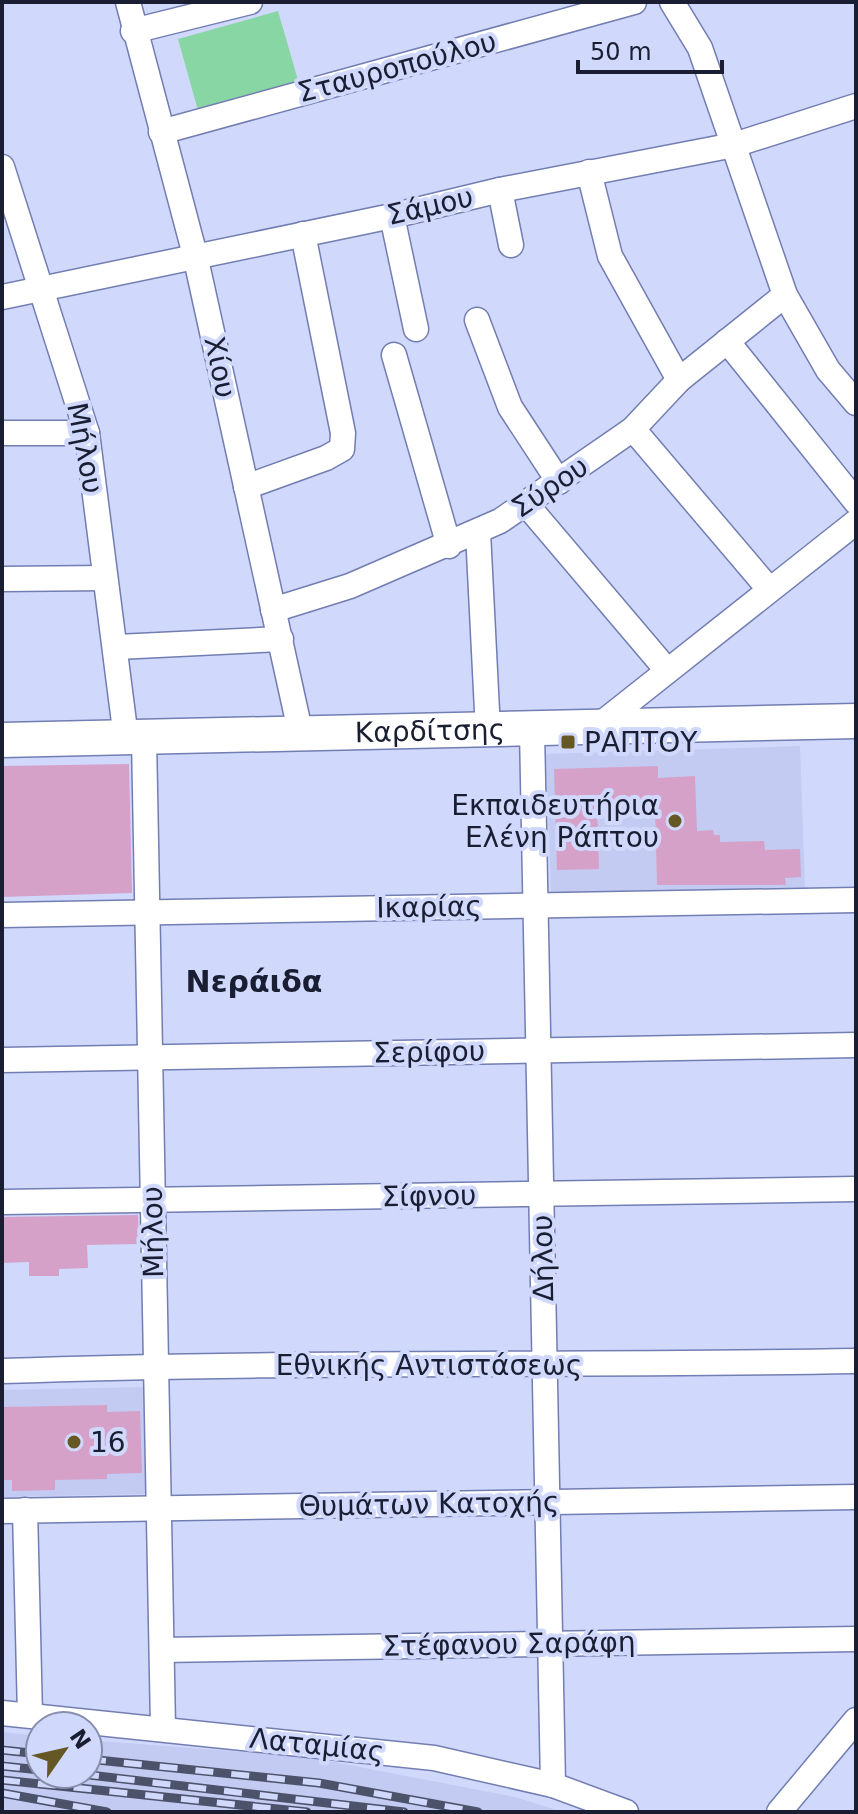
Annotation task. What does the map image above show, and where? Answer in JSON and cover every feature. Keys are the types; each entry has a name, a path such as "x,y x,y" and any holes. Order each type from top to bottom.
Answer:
{"main road":[{"name":"Καρδίτσης","path":"2,740 856,721"}],"street":[{"name":"Χίου","path":"128,2 133,31 195,255 301,735"},
{"path":"133,31 250,2"},
{"name":"Σταυροπούλου","path":"161,132 634,2"},
{"path":"672,2 700,48 785,295 822,360 856,403"},
{"name":"Σάμου","path":"2,297 41,286 392,216 500,190 734,145 856,106"},
{"name":"Μήλου","path":"2,167 87,433 105,578 135,738 147,912 163,1727"},
{"path":"589,172 610,256 679,380"},
{"path":"500,190 511,245"},
{"path":"392,216 416,329"},
{"path":"246,487 326,458 342,449 343,433 303,234"},
{"name":"Σύρου","path":"273,610 350,586 449,546 526,504 633,429 679,380 785,295"},
{"path":"477,320 510,407 559,482"},
{"path":"727,341 856,502"},
{"path":"394,355 449,546"},
{"path":"633,429 769,589"},
{"path":"2,433 87,433"},
{"path":"526,504 666,669"},
{"path":"597,727 666,669 856,522"},
{"path":"478,532 488,731"},
{"path":"2,579 105,578"},
{"path":"117,647 281,639"},
{"name":"Δήλου","path":"532,730 553,1785"},
{"name":"Ικαρίας","path":"2,915 856,900"},
{"name":"Σερίφου","path":"2,1060 856,1045"},
{"name":"Σίφνου","path":"2,1202 856,1189"},
{"name":"Εθνικής Αντιστάσεως","path":"2,1371 156,1366 545,1366 856,1361"},
{"name":"Θυμάτων Κατοχής","path":"13,1511 856,1497"},
{"path":"13,1511 30,1710"},
{"name":"Στέφανου Σαράφη","path":"162,1650 856,1639"},
{"name":"Λαταμίας","path":"2,1713 24,1715"},
{"path":"779,1812 856,1720"},
{"name":"Λαταμίας","path":"104,1722 434,1758 553,1785 626,1812"}],"shaded area":[{"name":"Εκπαιδευτήρια Ελένη Ράπτου","path":"800,746 805,888 551,896 546,754"},
{"name":"16","path":"145,1387 147,1494 2,1497 2,1390"},
{"path":"2,1732 24,1734 24,1790 104,1790 104,1741 308,1757 515,1797 563,1812 2,1812"}],"green space":[{"path":"278,11 300,87 199,114 178,39"}],"building":[{"path":"129,764 132,893 2,897 2,766"},
{"path":"658,766 658,778 695,776 697,831 713,830 714,835 720,835 720,842 764,841 765,850 800,849 801,877 785,878 786,885 657,885 655,808 597,809 599,869 557,870 554,769"},
{"path":"138,1215 139,1244 87,1245 88,1268 59,1269 59,1276 29,1276 29,1262 2,1263 2,1217"},
{"name":"16","path":"107,1405 107,1412 140,1411 142,1473 107,1474 107,1479 55,1480 55,1490 12,1491 12,1480 2,1480 2,1407"}],"railway":[{"path":"2,1750 24,1752"},
{"path":"104,1761 319,1783 478,1812"},
{"path":"2,1766 24,1768"},
{"path":"104,1777 404,1812"},
{"path":"2,1780 307,1812"},
{"path":"2,1793 107,1812"}],"place":[{"name":"ΡΑΠΤΟΥ","path":"568,742"},
{"name":"Εκπαιδευτήρια Ελένη Ράπτου","path":"675,821"},
{"name":"16","path":"74,1442"}],"district":[{"name":"Νεράιδα","path":"254,981"}]}
